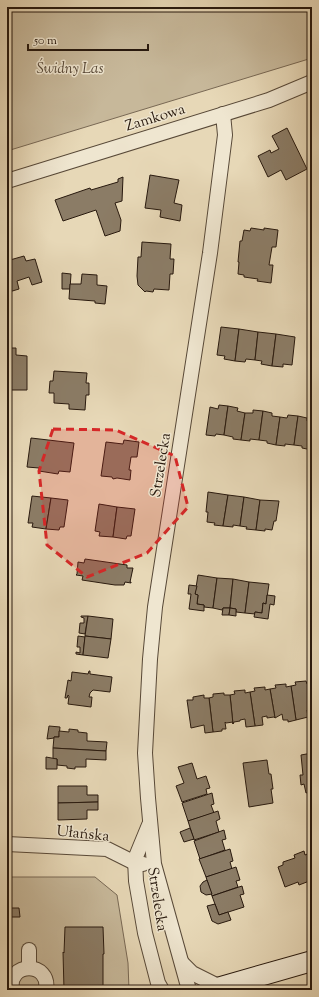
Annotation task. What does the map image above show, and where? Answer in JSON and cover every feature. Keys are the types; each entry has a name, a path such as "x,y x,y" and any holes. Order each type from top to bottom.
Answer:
{"street":[{"name":"Zamkowa","path":"7,181 269,100 312,82"},
{"name":"Strzelecka","path":"189,990 154,864 145,753 150,659 156,600 212,237 225,135 223,114"},
{"name":"Strzelecka","path":"150,822 135,863 136,881 145,933 160,988"},
{"name":"Ułańska","path":"7,844 107,849 135,863 154,864"},
{"path":"29,950 29,968"},
{"path":"180,962 216,988 311,962"},
{"path":"258,990 311,962"},
{"path":"12,990 12,981 15,974 21,970 29,968 43,974 46,981 46,990"}],"highlighted area":[{"path":"53,429 116,430 175,456 188,507 147,553 87,577 47,545 39,471"}],"green space":[{"name":"Świdny Las","path":"7,7 312,7 312,58 7,151"},
{"path":"7,877 95,877 117,895 128,963 129,990 7,990"}],"building":[{"path":"287,128 307,169 286,180 281,170 268,177 258,156 270,150 271,153 279,149 272,136"},
{"path":"150,175 179,180 174,203 182,205 180,221 160,217 161,210 145,208"},
{"path":"123,177 122,201 115,203 121,220 120,231 105,236 96,210 63,221 55,200 90,188 91,190 118,182 118,179"},
{"path":"251,228 278,230 276,247 272,247 269,265 273,265 271,283 257,281 258,279 244,277 244,275 238,274 240,241 242,241 244,230 250,231"},
{"path":"142,242 171,244 170,259 174,259 173,274 170,274 169,290 154,289 153,292 145,292 138,285 138,257 141,257"},
{"path":"312,243 312,253 308,245"},
{"path":"24,256 26,261 35,259 42,282 32,285 29,277 17,281 19,289 9,292 7,284 7,267 11,265 10,260"},
{"path":"62,273 71,274 70,289 62,289"},
{"path":"82,274 97,275 97,285 107,286 105,304 95,303 95,301 69,299 70,284 81,284"},
{"path":"221,327 239,329 235,361 224,359 225,356 217,355"},
{"path":"239,329 258,332 255,360 246,359 245,362 235,361"},
{"path":"258,332 276,334 272,366 261,364 262,361 255,360"},
{"path":"276,334 295,337 292,365 283,364 283,367 272,366"},
{"path":"7,348 16,348 16,355 27,356 27,390 7,390"},
{"path":"54,371 87,373 86,383 89,383 89,395 86,395 85,410 69,409 69,404 54,403 54,393 49,393 50,381 53,381"},
{"path":"219,405 228,406 224,435 206,435 210,407 218,409"},
{"path":"228,406 238,408 237,411 245,413 241,440 233,439 233,437 224,435"},
{"path":"253,410 263,411 259,440 241,440 245,413 253,413"},
{"path":"263,411 272,413 272,416 280,417 276,445 267,443 267,441 259,440"},
{"path":"288,415 298,416 294,445 276,445 280,417 287,418"},
{"path":"298,416 307,418 307,421 312,422 312,450 294,445"},
{"path":"31,438 74,443 70,472 59,471 58,474 39,471 39,468 27,467"},
{"path":"124,440 139,442 137,457 131,457 129,470 131,470 130,480 117,478 113,479 112,477 101,476 106,442 123,444"},
{"path":"208,492 228,495 223,526 214,525 215,523 207,522 208,512 206,512"},
{"path":"228,495 244,497 240,526 223,526"},
{"path":"32,496 51,498 46,529 32,527 33,523 28,523"},
{"path":"244,497 260,500 256,530 246,529 247,527 240,526"},
{"path":"51,498 68,500 64,527 60,527 59,530 46,529"},
{"path":"260,500 279,501 276,521 274,521 272,530 256,530"},
{"path":"99,504 117,507 113,537 99,536 100,532 95,531"},
{"path":"117,507 135,509 131,536 127,536 126,539 113,537"},
{"path":"85,559 127,565 127,568 133,568 131,583 125,582 124,585 115,585 82,580 83,576 76,575 78,562 84,563"},
{"path":"198,575 217,578 213,608 204,607 204,605 197,604 198,595 195,594"},
{"path":"217,578 233,579 230,608 223,608 222,610 213,608"},
{"path":"233,579 249,582 245,613 236,612 236,609 230,608"},
{"path":"249,582 269,584 266,604 263,603 262,613 245,613"},
{"path":"189,585 197,586 195,594 198,595 197,604 204,605 204,611 189,609 191,594 188,594"},
{"path":"267,595 275,596 274,605 270,604 268,619 254,617 255,612 262,613 263,603 266,604"},
{"path":"223,608 230,608 229,615 222,615"},
{"path":"230,608 236,609 236,616 229,615"},
{"path":"81,616 88,616 85,634 79,633 80,623 84,623 84,618"},
{"path":"88,616 113,619 111,639 85,636"},
{"path":"78,636 85,637 83,655 76,654 76,652 80,653 80,647 77,647"},
{"path":"85,636 111,639 108,658 83,655"},
{"path":"89,671 90,674 112,677 110,692 93,690 89,697 92,697 91,707 68,704 69,696 68,695 67,698 65,698 68,680 71,681 72,672 88,674"},
{"path":"306,681 307,684 312,683 312,711 307,710 308,717 296,720 291,686 296,685 295,682"},
{"path":"286,684 286,687 291,686 296,720 288,722 288,720 283,720 282,714 275,718 270,689 276,688 275,685"},
{"path":"265,687 265,690 270,689 275,718 267,718 267,716 262,717 263,725 255,726 250,692 255,691 254,688"},
{"path":"245,690 245,693 250,692 255,726 246,727 245,719 234,722 233,724 230,695 235,694 234,691"},
{"path":"224,693 224,695 230,695 233,722 225,722 226,729 213,732 209,698 213,697 213,694"},
{"path":"204,695 204,698 209,698 213,732 205,733 204,725 191,728 187,700 193,700 193,697"},
{"path":"49,726 60,727 59,737 47,739"},
{"path":"69,729 87,733 87,741 107,742 106,751 53,748 54,737 59,737 59,731 69,732"},
{"path":"53,748 106,751 106,760 86,759 86,767 75,767 75,769 67,768 67,766 57,765 57,759 53,759"},
{"path":"312,753 312,798 309,798 309,792 306,793 304,784 301,785 300,775 303,775 301,755"},
{"path":"46,757 57,759 57,769 46,769"},
{"path":"267,760 269,774 271,774 273,803 249,807 243,763"},
{"path":"192,763 197,779 206,776 210,788 206,789 207,794 182,802 176,786 184,783 178,767"},
{"path":"58,786 87,786 87,795 98,795 98,802 58,803"},
{"path":"212,793 214,804 211,805 214,813 188,821 182,803"},
{"path":"98,802 98,810 87,810 87,819 58,820 58,803"},
{"path":"218,811 220,819 216,821 219,832 194,840 188,821"},
{"path":"190,828 194,839 184,842 180,832"},
{"path":"224,830 226,839 222,840 225,850 200,859 194,841"},
{"path":"230,849 233,861 230,862 232,869 206,877 199,859"},
{"path":"304,851 305,855 312,852 312,880 299,885 298,882 285,887 278,867 283,865 283,862 295,858 294,855"},
{"path":"236,867 240,880 236,881 238,887 212,896 206,877"},
{"path":"207,880 212,894 206,895 201,892 200,886"},
{"path":"242,886 244,894 240,895 244,907 219,915 212,896"},
{"path":"215,904 219,915 228,912 231,920 218,924 212,921 207,906"},
{"path":"10,908 19,908 20,917 10,917"},
{"path":"65,927 103,927 103,990 64,990 63,952 64,953"}]}
